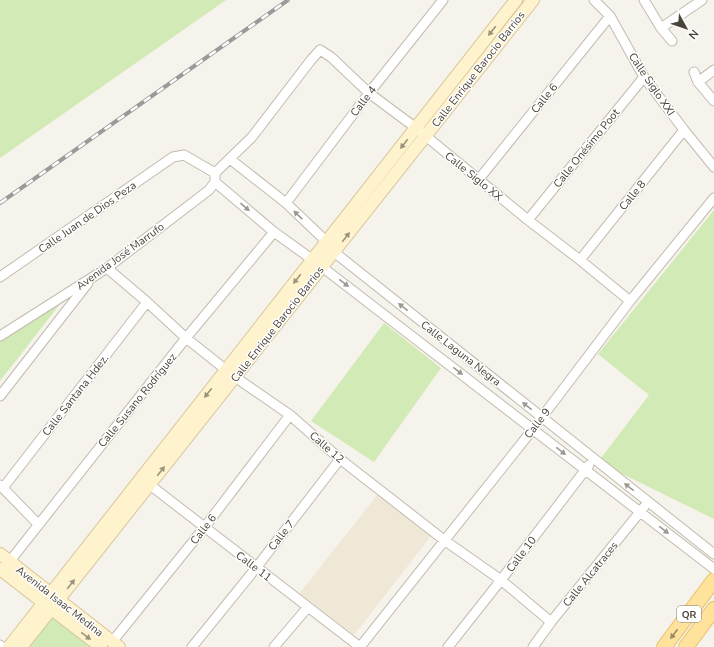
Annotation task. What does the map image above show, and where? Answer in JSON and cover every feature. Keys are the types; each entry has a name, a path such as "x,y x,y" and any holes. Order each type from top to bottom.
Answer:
{"main road":[{"name":"QR","path":"664,647 714,580"},
{"name":"QR","path":"686,647 714,609"}],"street":[{"name":"Calle 4","path":"286,203 369,93 443,0"},
{"name":"Calle Enrique Barocio Barrios","path":"21,647 51,601 317,263 327,242 516,0"},
{"name":"Calle Enrique Barocio Barrios","path":"317,263 334,252 533,0"},
{"name":"Calle Siglo XXI","path":"594,0 610,16 644,76 684,130 714,167"},
{"path":"644,0 661,28 672,41"},
{"path":"661,28 702,0"},
{"name":"Calle 6","path":"479,180 610,16"},
{"name":"Calle Siglo XX","path":"230,159 252,137 320,50 331,58 369,93 416,128 425,137 630,301"},
{"path":"698,82 714,70"},
{"path":"694,72 698,82 714,101"},
{"name":"Calle Onésimo Poot","path":"528,220 644,76"},
{"name":"Calle 8","path":"580,260 684,130"},
{"name":"Calle Laguna Negra","path":"173,157 184,155 215,177 274,232 317,263 714,569"},
{"name":"Calle Juan de Dios Peza","path":"0,277 173,157"},
{"path":"215,177 223,165 230,159"},
{"name":"Calle Laguna Negra","path":"230,159 286,203 327,242 334,252 714,554"},
{"name":"Avenida José Marrufo","path":"0,336 107,268 209,190 215,177"},
{"name":"Calle 9","path":"360,647 533,429 630,301 714,198"},
{"name":"Calle Susano Rodríguez","path":"3,564 38,524 186,338 274,232"},
{"name":"Calle 12","path":"107,268 186,338 231,373 290,415 340,459 444,540 501,580 551,622"},
{"path":"0,396 93,277"},
{"name":"Calle Santana Hdez.","path":"2,486 147,302"},
{"path":"444,361 454,348"},
{"name":"Calle Enrique Barocio Barrios","path":"9,647 51,601 150,485 231,373"},
{"name":"Calle 6","path":"116,644 290,415"},
{"name":"Calle 7","path":"192,647 256,568 340,459"},
{"name":"Calle 10","path":"448,647 594,459"},
{"name":"Calle 11","path":"150,485 360,647"},
{"path":"2,486 38,524"},
{"name":"Calle Alcatraces","path":"533,647 551,622 648,502"},
{"name":"Avenida Isaac Medina","path":"3,564 51,601 116,644"},
{"name":"Avenida Isaac Medina","path":"51,601 101,647"},
{"path":"274,647 308,607"}],"shaded area":[{"path":"378,494 431,536 354,635 300,593"}],"green space":[{"path":"0,0 226,0 0,158"},
{"path":"714,210 714,519 598,462 649,395 598,354"},
{"path":"60,304 0,381 0,341"},
{"path":"384,323 441,368 374,462 311,421"},
{"path":"54,614 94,647 30,647"}],"railway":[{"path":"0,203 288,0"}]}
